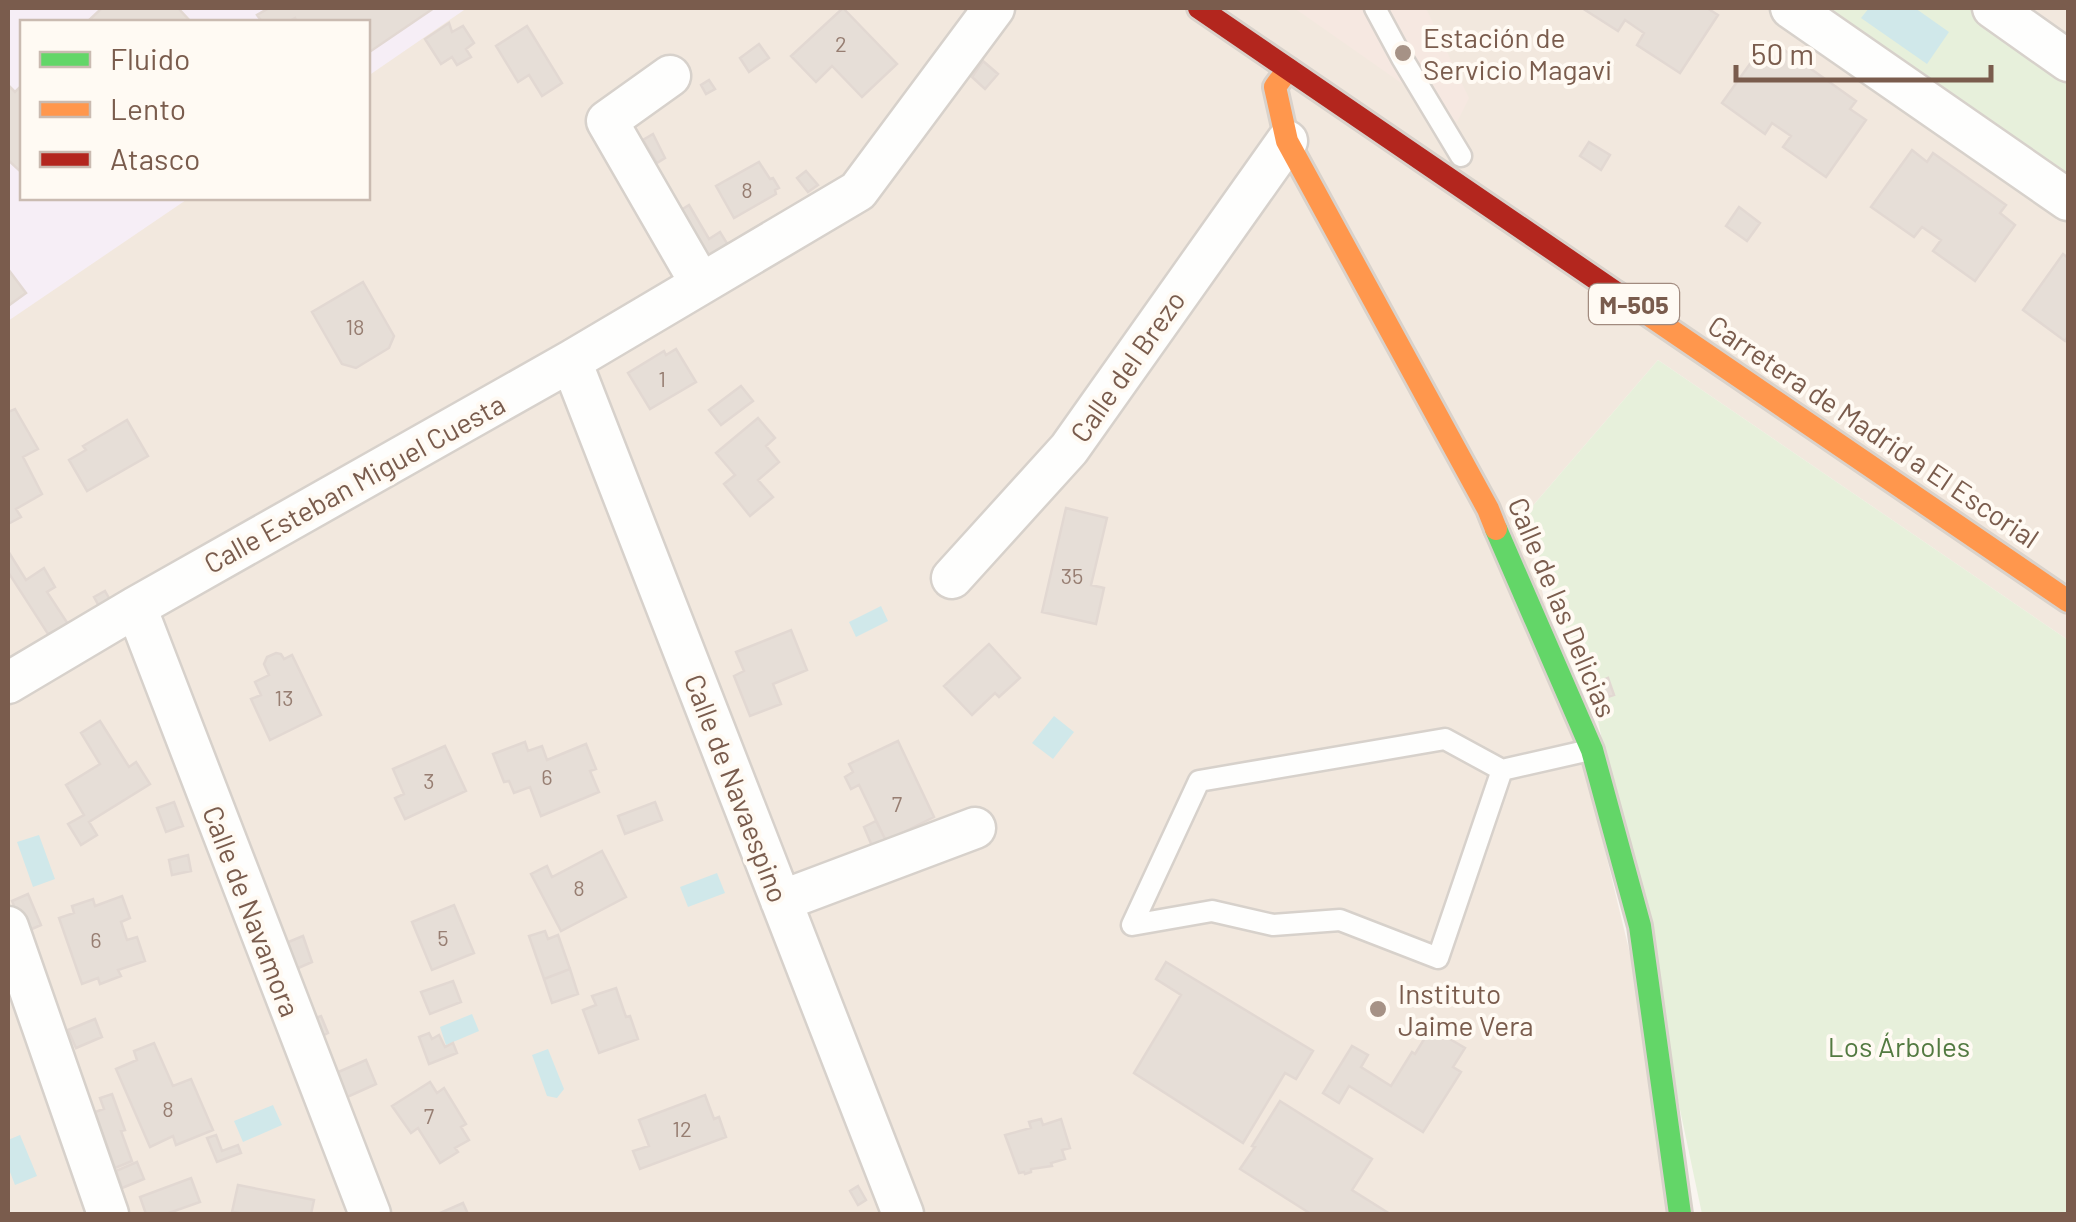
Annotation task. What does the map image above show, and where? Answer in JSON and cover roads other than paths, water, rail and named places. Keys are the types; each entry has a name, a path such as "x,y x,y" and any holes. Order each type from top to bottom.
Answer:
{"main road":[{"name":"Carretera de Madrid a El Escorial","path":"1199,8 2068,601"},
{"name":"Calle de las Delicias","path":"1288,69 1275,86 1287,142 1488,508 1592,750 1640,926 1680,1214"},
{"path":"1412,122 1469,161"}],"street":[{"name":"Calle Esteban Miguel Cuesta","path":"8,683 858,191 994,8"},
{"path":"1792,8 2068,200"},
{"path":"1993,8 2068,60"},
{"path":"670,76 607,122 702,284"},
{"name":"Calle del Brezo","path":"952,578 1069,449 1287,142"},
{"name":"Calle de Navaespino","path":"571,360 903,1214"},
{"name":"Calle de Navamora","path":"136,607 370,1214"},
{"path":"781,901 975,828"},
{"path":"8,927 108,1214"}],"lane":[{"path":"1375,8 1402,58 1469,161"},
{"path":"1502,770 1438,958 1340,920 1273,925 1212,911 1132,925 1200,781 1445,739 1502,770 1592,750"}],"water":[{"path":"1869,8 1915,8 1949,32 1927,64 1861,18"},
{"path":"881,606 888,621 856,637 849,622"},
{"path":"1054,716 1074,732 1053,759 1032,743"},
{"path":"39,835 55,879 33,887 17,842"},
{"path":"717,873 725,893 688,907 680,887"},
{"path":"472,1014 479,1031 446,1045 440,1027"},
{"path":"548,1049 564,1089 557,1098 547,1096 532,1055"},
{"path":"273,1105 282,1125 243,1142 234,1121"},
{"path":"20,1135 37,1176 15,1185 8,1167 8,1140"}],"place":[{"name":"Estación de Servicio Magavi","path":"1403,53"},
{"name":"Instituto Jaime Vera","path":"1378,1009"}],"park label":[{"name":"Los Árboles","path":"1899,1046"}]}
